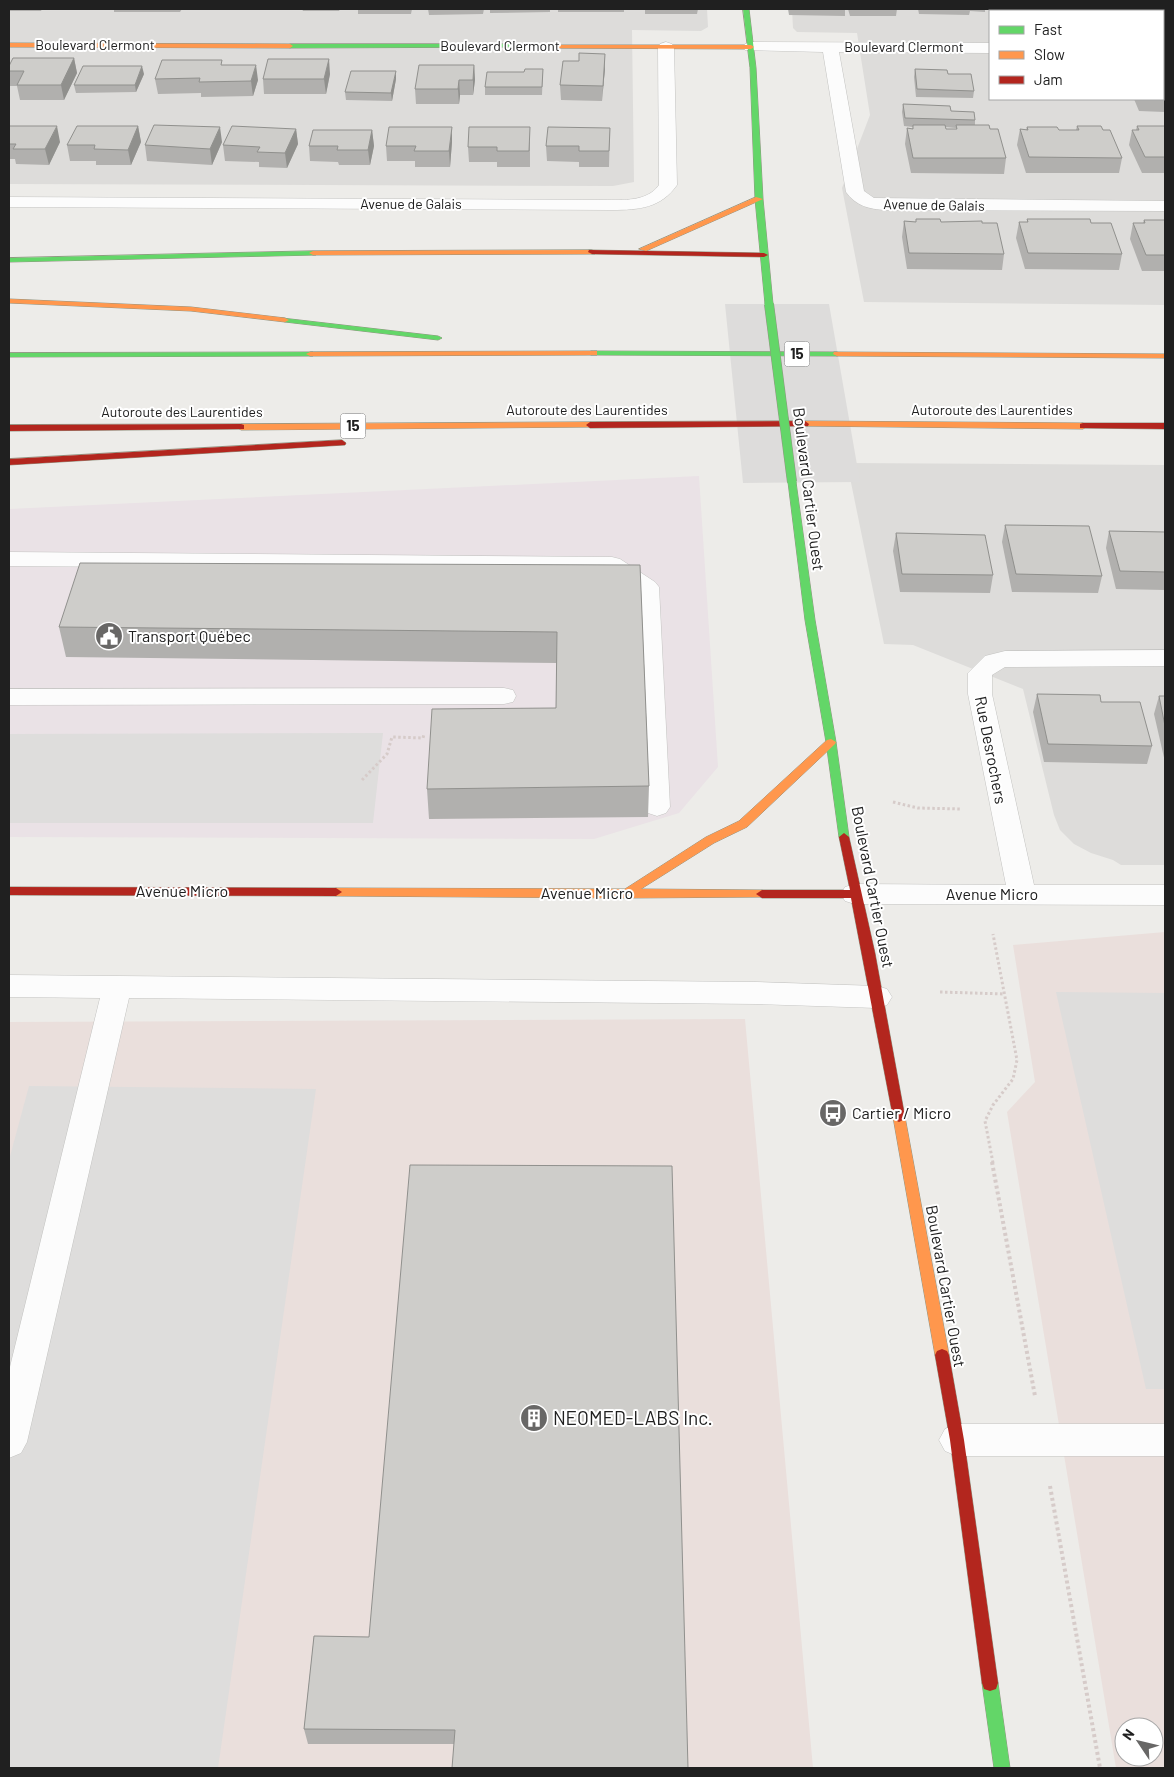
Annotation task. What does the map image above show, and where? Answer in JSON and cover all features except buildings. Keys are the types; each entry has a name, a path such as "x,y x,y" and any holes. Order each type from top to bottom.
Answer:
{"main road":[{"name":"Boulevard Cartier Ouest","path":"746,9 758,131 759,199 769,304 810,620 832,742 844,840 878,997 957,1440 1002,1768"},
{"name":"Boulevard Clermont","path":"9,45 751,47"},
{"path":"637,252 759,199"},
{"path":"9,260 341,252 637,252 764,255"},
{"path":"9,301 191,309 449,340"},
{"path":"469,342 558,353"},
{"name":"15","path":"9,355 558,353 1165,356"},
{"path":"452,438 698,424"},
{"name":"Autoroute des Laurentides","path":"9,428 698,424 1165,426"},
{"path":"9,462 353,443"},
{"path":"626,894 710,840 743,824 832,742"},
{"name":"Avenue Micro","path":"9,891 855,894"}],"street":[{"name":"Avenue de Galais","path":"9,202 604,205 639,203 663,192 668,185 666,47"},
{"name":"Boulevard Clermont","path":"751,47 989,48"},
{"name":"Avenue de Galais","path":"830,47 854,192 865,201 879,205 1165,206"},
{"path":"9,559 612,564 648,586 657,807"},
{"name":"Rue Desrochers","path":"1022,895 980,694 980,673 994,661 1005,659 1165,658"},
{"path":"9,697 504,696"},
{"name":"Avenue Micro","path":"855,894 1165,895"},
{"path":"9,986 738,993 878,997"},
{"path":"9,1442 117,987"},
{"path":"957,1440 1165,1440"}],"path":[{"path":"362,780 387,754 392,736 423,738 429,696"},
{"path":"893,802 905,807 920,809 950,809"},
{"path":"995,943 1017,1060 1017,1070 1007,1090 988,1110 985,1121 1036,1402"},
{"path":"940,992 1005,994"},
{"path":"1050,1482 1100,1768"}],"shaded area":[{"path":"9,9 707,9 708,27 701,31 632,30 634,182 613,186 9,184"},
{"path":"792,9 1165,9 1165,305 864,302 842,188 870,115 857,33 797,32 793,28"},
{"path":"847,463 1165,465 1165,865 1121,865 1074,844 1060,830 1054,815 1023,689 913,645 884,644"},
{"path":"699,476 718,767 679,813 594,839 9,837 9,509"},
{"path":"383,733 373,823 9,823 9,734"},
{"path":"1165,932 1165,1768 1116,1768 1164,1767 1164,1717 1114,1717 1114,1756 1007,1112 1035,1082 1013,945"},
{"path":"1056,992 1165,993 1165,1389 1146,1389"},
{"path":"745,1019 813,1768 9,1768 9,1022"},
{"path":"29,1086 316,1089 218,1768 9,1768 9,1160"}],"pier":[{"path":"725,304 829,304 860,482 743,483"}],"traffic: fast":[{"path":"746,9 753,68 759,199 769,304"},
{"path":"290,46 534,46"},
{"path":"9,260 313,253"},
{"path":"769,304 792,482"},
{"path":"285,320 438,338"},
{"path":"594,353 837,354"},
{"path":"9,355 310,354"},
{"path":"792,482 810,620 831,742 844,837"},
{"path":"990,1683 1002,1768"}],"traffic: slow":[{"path":"9,45 290,46"},
{"path":"534,46 751,47"},
{"path":"643,249 759,199"},
{"path":"313,253 592,252"},
{"path":"9,301 191,309 285,320"},
{"path":"310,354 594,353"},
{"path":"837,354 1165,356"},
{"path":"805,424 1083,426"},
{"path":"241,427 590,425"},
{"path":"626,894 710,840 743,824 831,742"},
{"path":"336,892 762,894"},
{"path":"899,1117 942,1355"}],"traffic: jam":[{"path":"592,252 764,255"},
{"path":"590,425 805,424"},
{"path":"1083,426 1165,426"},
{"path":"9,428 241,427"},
{"path":"9,462 342,443"},
{"path":"844,837 869,953 899,1117"},
{"path":"9,891 336,892"},
{"path":"762,894 855,894"},
{"path":"942,1355 957,1440 990,1683"}],"place":[{"name":"Transport Québec","path":"109,636"},
{"name":"Cartier / Micro","path":"833,1113"},
{"name":"NEOMED-LABS Inc.","path":"534,1418"}]}
